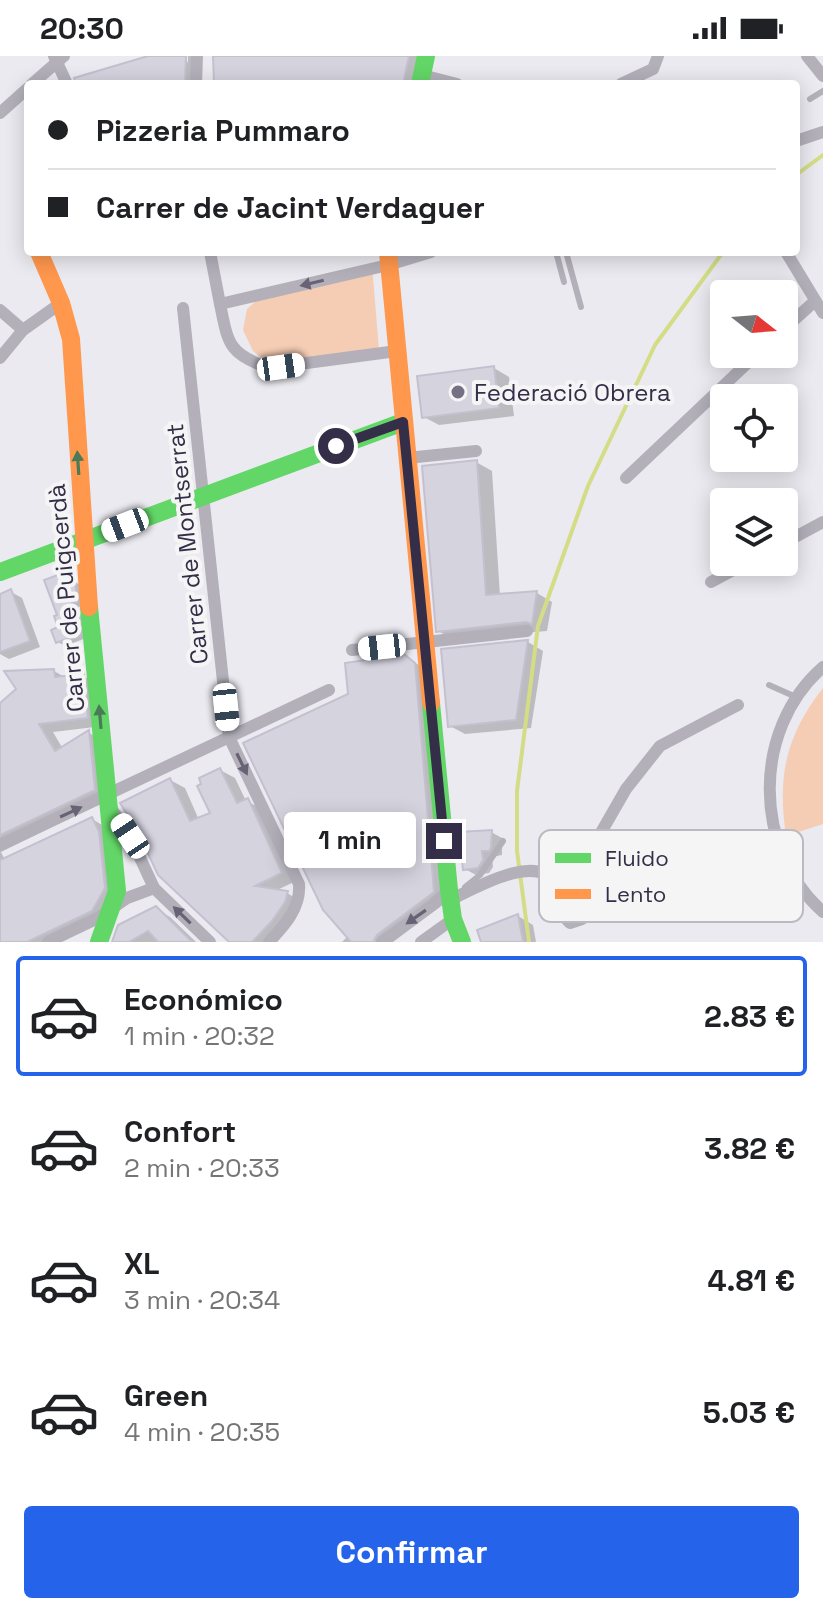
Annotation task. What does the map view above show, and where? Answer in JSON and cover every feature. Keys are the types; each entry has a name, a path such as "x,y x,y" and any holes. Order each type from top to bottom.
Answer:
{"street":[{"path":"196,80 197,56"},
{"path":"421,80 426,56"},
{"path":"630,80 653,69 658,56"},
{"path":"807,56 823,76"},
{"path":"36,80 59,58 66,80"},
{"path":"0,113 24,91"},
{"path":"800,140 823,132"},
{"name":"Carrer de Puigcerdà","path":"39,256 61,303 71,339 83,541 117,891 99,942"},
{"path":"211,256 228,343 249,362 269,368 397,351"},
{"path":"788,256 823,313"},
{"path":"220,304 388,258 451,903 462,942"},
{"path":"798,316 815,301"},
{"path":"0,358 23,330 61,303"},
{"name":"Carrer de Montserrat","path":"183,308 229,737 299,884 295,907 269,942"},
{"path":"0,310 23,330"},
{"path":"626,478 742,368"},
{"path":"0,572 403,422"},
{"path":"407,458 476,451"},
{"path":"798,535 823,522"},
{"path":"711,582 722,576"},
{"path":"352,650 527,631"},
{"path":"774,830 769,802 771,763 782,723 796,697 823,667"},
{"path":"0,845 108,800 229,737 329,690"},
{"path":"602,830 626,789 660,746 738,705"},
{"path":"108,800 130,836 154,888 210,942"},
{"path":"382,942 434,904 451,903 529,868 539,870"},
{"path":"48,942 98,918 127,898 154,888"},
{"path":"803,889 823,912"},
{"path":"421,942 451,903"}],"lane":[{"path":"810,99 823,91"},
{"path":"557,256 564,282"},
{"path":"567,256 581,307"},
{"path":"769,685 796,697"},
{"path":"451,903 480,875 503,841"}],"shaded area":[{"path":"372,265 379,350 269,364 253,351 243,330 247,309 264,294"},
{"path":"823,688 823,824 803,830 785,830 783,794 787,757 810,705"}],"building":[{"path":"148,56 186,56 185,80 74,78"},
{"path":"213,56 409,56 404,80 214,80"},
{"name":"Federació Obrera","path":"494,366 499,408 422,418 417,376"},
{"path":"477,460 486,595 537,591 532,624 526,622 436,632 422,466"},
{"path":"66,572 69,581 75,579 77,602 72,603 80,634 56,643 51,630 58,627 54,616 57,615 44,580"},
{"path":"11,589 30,641 0,652 0,594"},
{"path":"528,640 516,720 448,727 441,649"},
{"path":"404,654 415,663 434,892 377,935 373,942 351,942 323,910 243,743 348,694 345,663"},
{"path":"54,669 55,677 84,674 88,718 39,724 55,751 89,730 95,790 0,835 0,703 16,689 4,671"},
{"path":"220,768 237,803 248,798 282,873 255,886 288,891 285,902 272,921 252,942 229,942 158,875 120,803 170,778 190,821 210,813 197,786 201,784 199,778"},
{"path":"92,817 99,832 105,888 92,911 27,942 0,942 0,860"},
{"path":"492,830 491,848 482,851 483,860 478,868 463,870 459,832"},
{"path":"156,906 192,942 158,942 148,931 129,942 112,942 118,925"},
{"path":"518,914 523,942 481,942 477,930"}],"waterway":[{"path":"800,172 823,155"},
{"path":"529,942 517,851 517,791 538,626 588,486 655,345 720,256"}],"traffic: fast":[{"path":"421,80 426,56"},
{"path":"0,572 403,422"},
{"path":"89,607 117,891 99,942"},
{"path":"431,703 449,890 453,919 462,942"}],"traffic: slow":[{"path":"41,256 61,303 71,339 89,607"},
{"path":"388,256 431,703"}],"place":[{"name":"Federació Obrera","path":"458,392"}],"route":[{"path":"336,446 403,422 444,841"}]}
